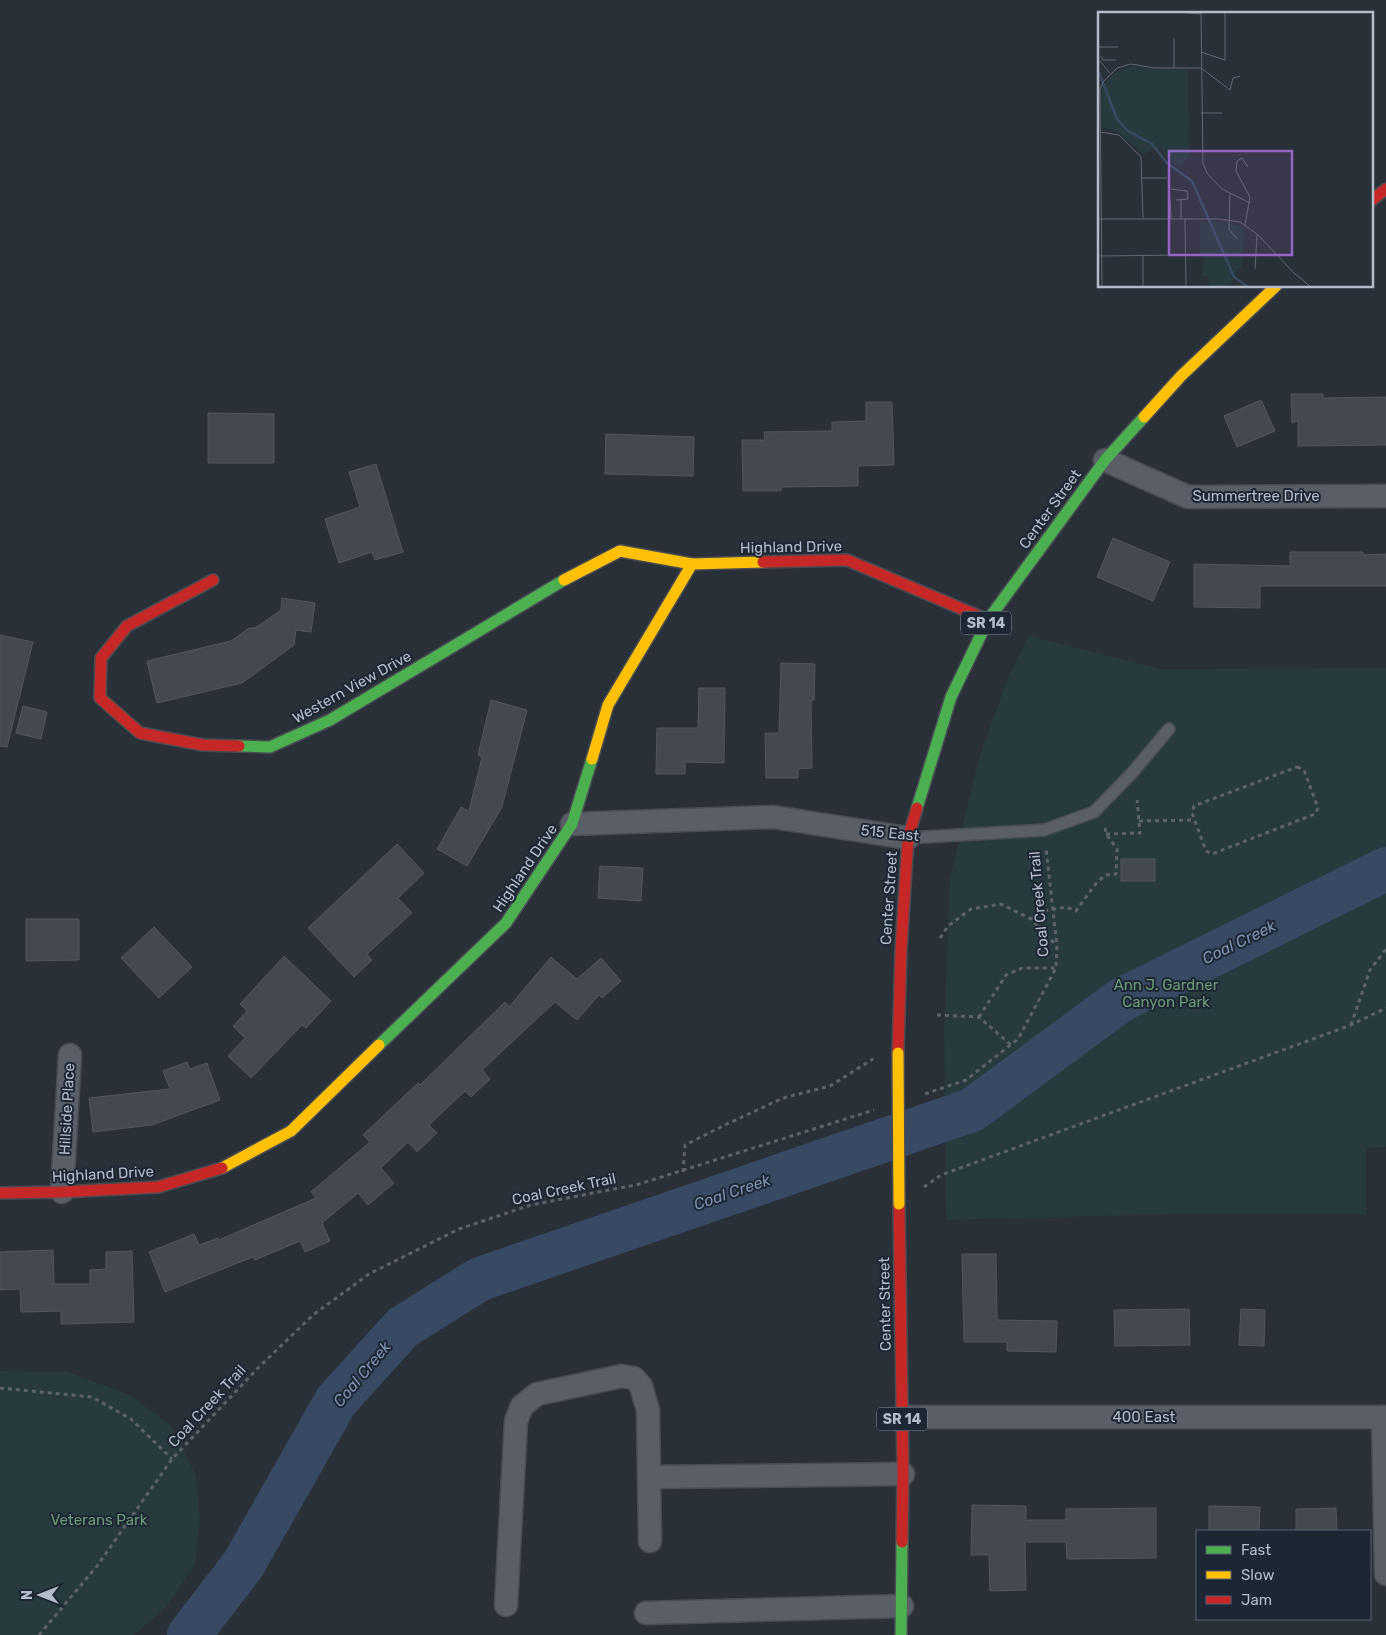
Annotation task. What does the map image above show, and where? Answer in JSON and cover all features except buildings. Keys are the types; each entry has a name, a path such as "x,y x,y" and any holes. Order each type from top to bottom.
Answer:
{"street":[{"path":"1374,198 1386,189"},
{"name":"Center Street","path":"901,1635 903,1474 898,1048 901,950 908,838 951,697 988,620 1105,460 1181,376 1274,288"},
{"name":"Summertree Drive","path":"1105,460 1188,497 1386,496"},
{"name":"Western View Drive","path":"212,580 127,626 101,658 100,698 140,733 203,745 270,747 330,720 571,576 620,551 692,564"},
{"name":"Highland Drive","path":"0,1193 158,1187 220,1170 291,1131 506,924 572,824 608,706 692,564 847,560 988,620"},
{"name":"515 East","path":"572,824 773,817 908,838"},
{"name":"Hillside Place","path":"62,1192 70,1055"},
{"path":"506,1605 516,1421 522,1406 537,1394 622,1376 634,1378 641,1386 648,1410 650,1541"},
{"name":"400 East","path":"902,1417 1385,1417"},
{"path":"1385,1417 1386,1574"},
{"path":"649,1477 903,1474"},
{"path":"646,1613 902,1606"}],"lane":[{"name":"515 East","path":"908,838 1044,830 1094,812 1132,773 1169,729"}],"path":[{"path":"1297,766 1304,770 1318,808 1315,814 1212,854 1206,852 1194,820 1192,813 1194,806 1297,766"},
{"path":"1106,834 1140,834 1137,800"},
{"path":"1031,919 1039,912 1053,909 1066,907 1076,911 1097,882 1106,875 1116,874 1117,849 1106,834 1103,802"},
{"path":"1139,821 1194,820"},
{"name":"Coal Creek Trail","path":"919,1096 966,1080 1018,1039 1056,968 1057,946 1044,830"},
{"path":"940,938 948,926 971,909 1001,904 1031,919 1057,946"},
{"path":"1351,1025 1370,970 1386,949"},
{"path":"979,1017 1006,975 1022,968 1056,968"},
{"path":"899,1204 941,1175 1351,1025 1386,1008"},
{"path":"937,1016 979,1017 1011,1045"},
{"path":"683,1172 686,1145 783,1098 830,1086 898,1048"},
{"name":"Coal Creek Trail","path":"39,1635 97,1566 172,1459 259,1367 313,1314 369,1274 459,1229 531,1205 636,1185 683,1172 881,1108"},
{"path":"0,1388 92,1397 131,1419 172,1459"}],"green space":[{"name":"Ann J. Gardner Canyon Park","path":"1029,636 1161,669 1386,668 1386,1147 1366,1148 1366,1214 1173,1214 946,1220 944,1028 950,879 979,758 1008,678"},
{"name":"Veterans Park","path":"0,1371 68,1372 130,1395 171,1426 196,1476 200,1519 195,1565 166,1607 134,1635 0,1635"}],"waterway":[{"name":"Coal Creek","path":"189,1635 243,1565 336,1401 403,1327 480,1279 972,1110 1121,1000 1386,869"}],"traffic: fast":[{"path":"917,808 951,697 988,620 1105,460 1144,417"},
{"path":"239,746 270,747 330,720 564,580"},
{"path":"379,1045 506,923 572,824 592,759"},
{"path":"901,1635 902,1542"}],"traffic: slow":[{"path":"1144,417 1181,376 1274,288"},
{"path":"564,580 620,551 692,564 763,562"},
{"path":"592,759 608,705 692,564"},
{"path":"222,1168 291,1131 379,1045"},
{"path":"898,1053 899,1204"}],"traffic: jam":[{"path":"1374,198 1386,189"},
{"path":"763,562 847,560 988,620"},
{"path":"213,580 127,626 101,658 100,698 140,733 203,745 239,746"},
{"path":"898,1053 901,950 908,838 917,808"},
{"path":"0,1193 158,1187 222,1168"},
{"path":"899,1204 903,1474 902,1542"}]}
